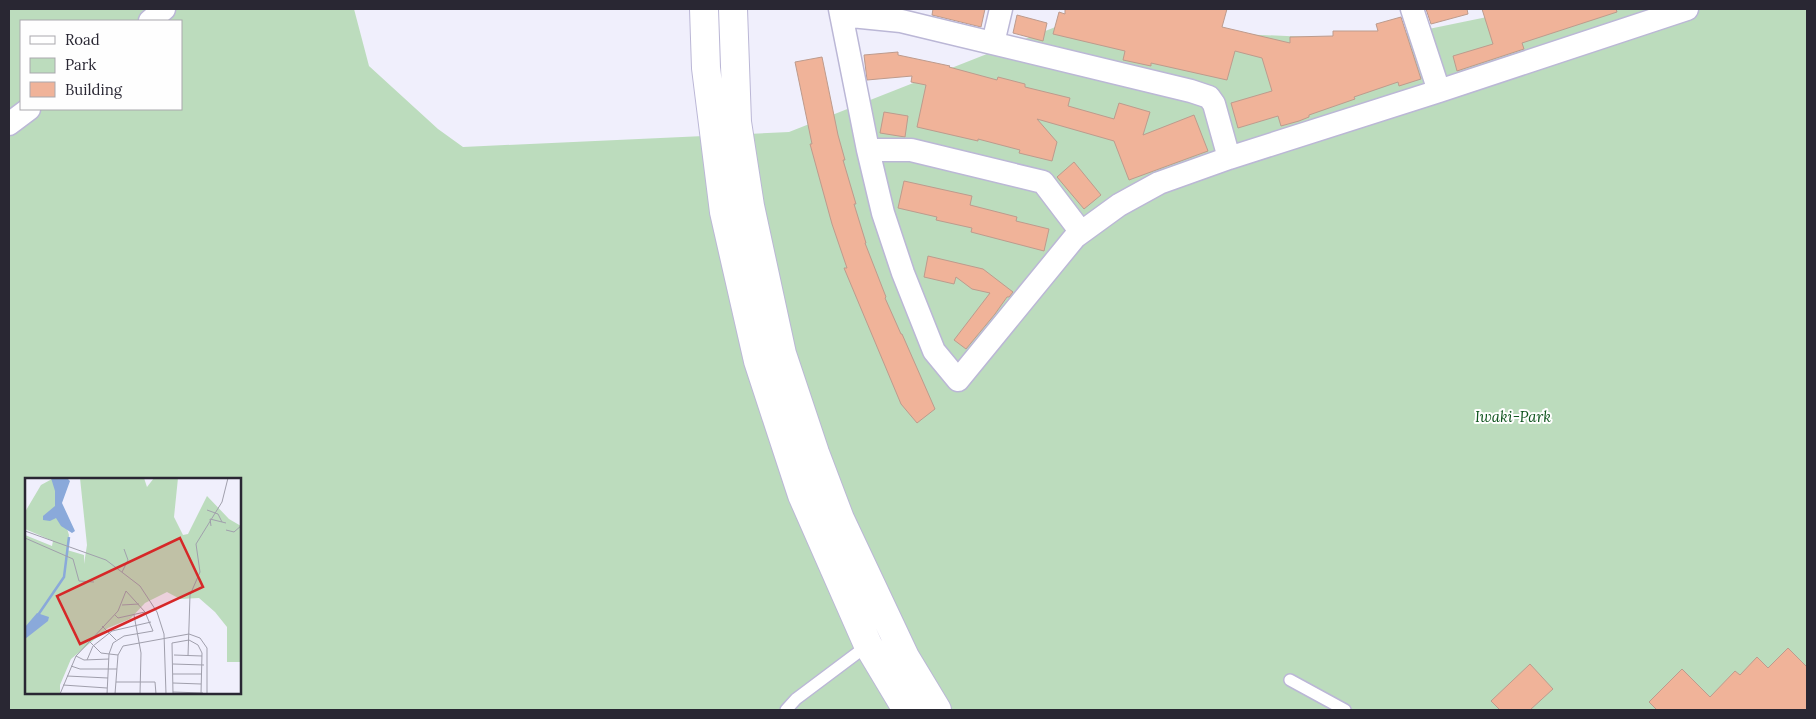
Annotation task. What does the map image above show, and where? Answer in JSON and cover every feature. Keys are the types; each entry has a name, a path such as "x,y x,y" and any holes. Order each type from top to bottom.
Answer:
{"street":[{"path":"151,20 164,9"},
{"path":"704,9 706,68 724,212 758,361 802,495 868,645 907,710"},
{"path":"732,9 737,122 750,206 782,354 815,453 840,519 905,657 937,710"},
{"path":"993,43 1001,9"},
{"path":"1412,9 1439,91"},
{"path":"1229,158 1214,104 1209,97 1191,91 901,21 840,12 883,213 934,351 958,380 1075,237 1119,205 1160,183 1229,158 1687,9"},
{"path":"9,124 28,110"},
{"path":"868,150 911,150 1043,182 1081,232"},
{"path":"868,645 893,631"}],"lane":[{"path":"786,710 796,699 868,645"},
{"path":"1290,680 1345,710"}],"green space":[{"name":"Iwaki-Park","path":"9,9 354,9 369,66 438,129 463,147 789,132 1058,26 1375,40 1526,9 1807,9 1807,710 9,710"}],"building":[{"path":"933,9 985,9 981,27 932,15"},
{"path":"1065,9 1227,9 1222,27 1290,43 1290,37 1333,36 1333,31 1378,31 1376,24 1401,17 1421,79 1399,86 1398,82 1354,97 1355,99 1309,115 1309,117 1299,121 1281,126 1278,116 1238,128 1231,103 1272,91 1262,58 1235,51 1227,80 1151,63 1151,66 1123,60 1125,51 1053,34 1059,12 1065,14"},
{"path":"1426,9 1467,9 1468,14 1431,24"},
{"path":"1482,9 1616,9 1617,12 1522,43 1524,49 1457,71 1453,56 1493,44"},
{"path":"1017,15 1047,23 1043,41 1013,33"},
{"path":"898,52 898,55 950,66 997,80 998,77 1025,84 1025,87 1070,98 1068,106 1114,119 1119,103 1150,112 1143,135 1194,115 1208,151 1129,180 1114,141 1037,119 1057,142 1052,161 1019,153 1020,150 978,139 978,141 917,127 926,85 911,82 912,76 867,80 864,55"},
{"path":"822,57 845,160 843,160 865,243 885,298 935,409 917,423 901,404 844,268 847,268 832,224 810,144 812,144 795,62"},
{"path":"884,112 908,116 905,137 880,133"},
{"path":"1074,162 1101,195 1084,209 1057,177"},
{"path":"904,181 972,196 970,205 1017,217 1016,221 1049,229 1044,251 971,232 972,228 936,220 937,217 898,208"},
{"path":"928,256 983,269 1013,292 966,349 954,340 990,293 972,289 956,277 954,284 924,277"},
{"path":"1788,648 1807,667 1807,710 1657,710 1649,702 1682,669 1710,697 1735,671 1740,675 1757,657 1768,668"},
{"path":"1530,664 1553,689 1530,710 1500,710 1491,701"}]}
